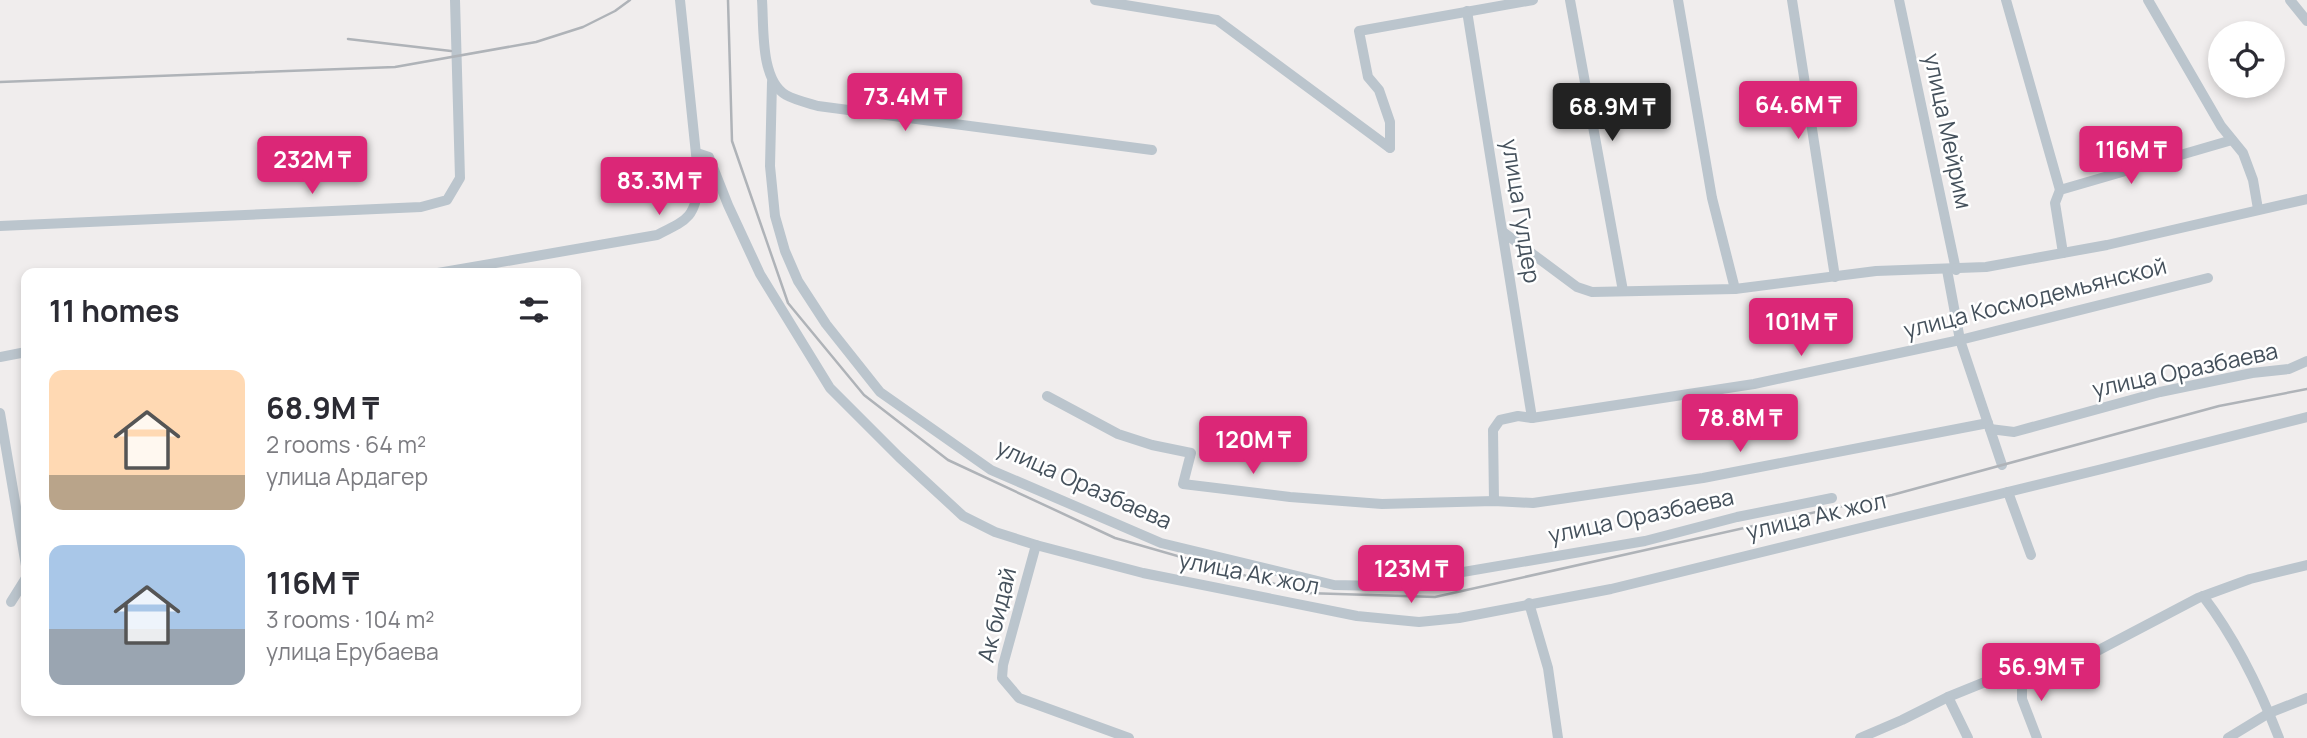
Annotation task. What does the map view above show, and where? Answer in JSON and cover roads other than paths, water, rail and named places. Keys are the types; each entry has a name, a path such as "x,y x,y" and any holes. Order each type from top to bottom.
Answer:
{"street":[{"path":"0,226 421,207 447,200 460,178 455,0"},
{"path":"467,268 657,235 688,220 696,205 699,183 680,0"},
{"name":"улица Оразбаева","path":"762,0 765,52 772,82 770,166 775,216 785,251 799,281 826,324 880,392 991,470 1161,543 1334,585 1381,586 1645,541 1737,517 1832,498"},
{"path":"1096,0 1217,20 1390,148 1390,122 1379,90 1368,77 1359,31 1532,0"},
{"path":"1570,0 1623,291"},
{"path":"1678,0 1712,198 1735,289"},
{"path":"1792,0 1835,277"},
{"name":"улица Мейрим","path":"1899,0 1952,270 1960,341 2002,465"},
{"path":"2006,0 2060,190 2054,202 2063,253"},
{"path":"2148,0 2221,126 2243,153 2250,171 2258,209"},
{"path":"2290,0 2307,20"},
{"name":"улица Гулдер","path":"1467,11 1532,418"},
{"path":"772,82 786,95 818,106 1152,150"},
{"path":"2060,190 2232,140"},
{"name":"улица Ак жол","path":"697,153 709,156 760,274 830,388 898,457 963,516 995,532 1036,545 1143,573 1357,616 1419,622 1459,618 1611,589 2307,416"},
{"path":"1503,232 1577,287 1592,292 1735,289 1876,271 1986,267 2063,253 2307,199"},
{"name":"улица Космодемьянской","path":"1494,501 1493,430 1500,420 1518,416 1532,418 1754,384 1960,341 2208,278"},
{"path":"0,357 21,353"},
{"name":"улица Оразбаева","path":"1047,396 1118,434 1191,453 1183,484 1290,497 1382,504 1494,501 1533,503 1703,478 1989,426 2014,432 2160,392 2252,373 2290,369 2307,361"},
{"path":"0,413 21,537"},
{"path":"2008,492 2031,555"},
{"name":"Ак бидай","path":"1036,545 1003,665 1002,678 1019,698 1129,738"},
{"path":"1860,738 1948,696 1990,680 2078,661 2203,596 2250,579 2307,565"},
{"path":"11,602 21,586"},
{"path":"2203,596 2222,621 2269,712 2279,738"},
{"path":"1529,603 1548,668 1558,738"},
{"path":"2022,673 2022,699 2037,738"},
{"path":"1948,696 1968,738"},
{"path":"2228,738 2269,712 2307,698"}],"railway":[{"path":"0,82 395,67 536,42 583,27 630,0"},
{"path":"728,0 732,141 788,303 864,395 948,460 1115,538 1306,593 1435,597 1892,495 2219,406 2307,389"},
{"path":"348,39 451,51"}]}
